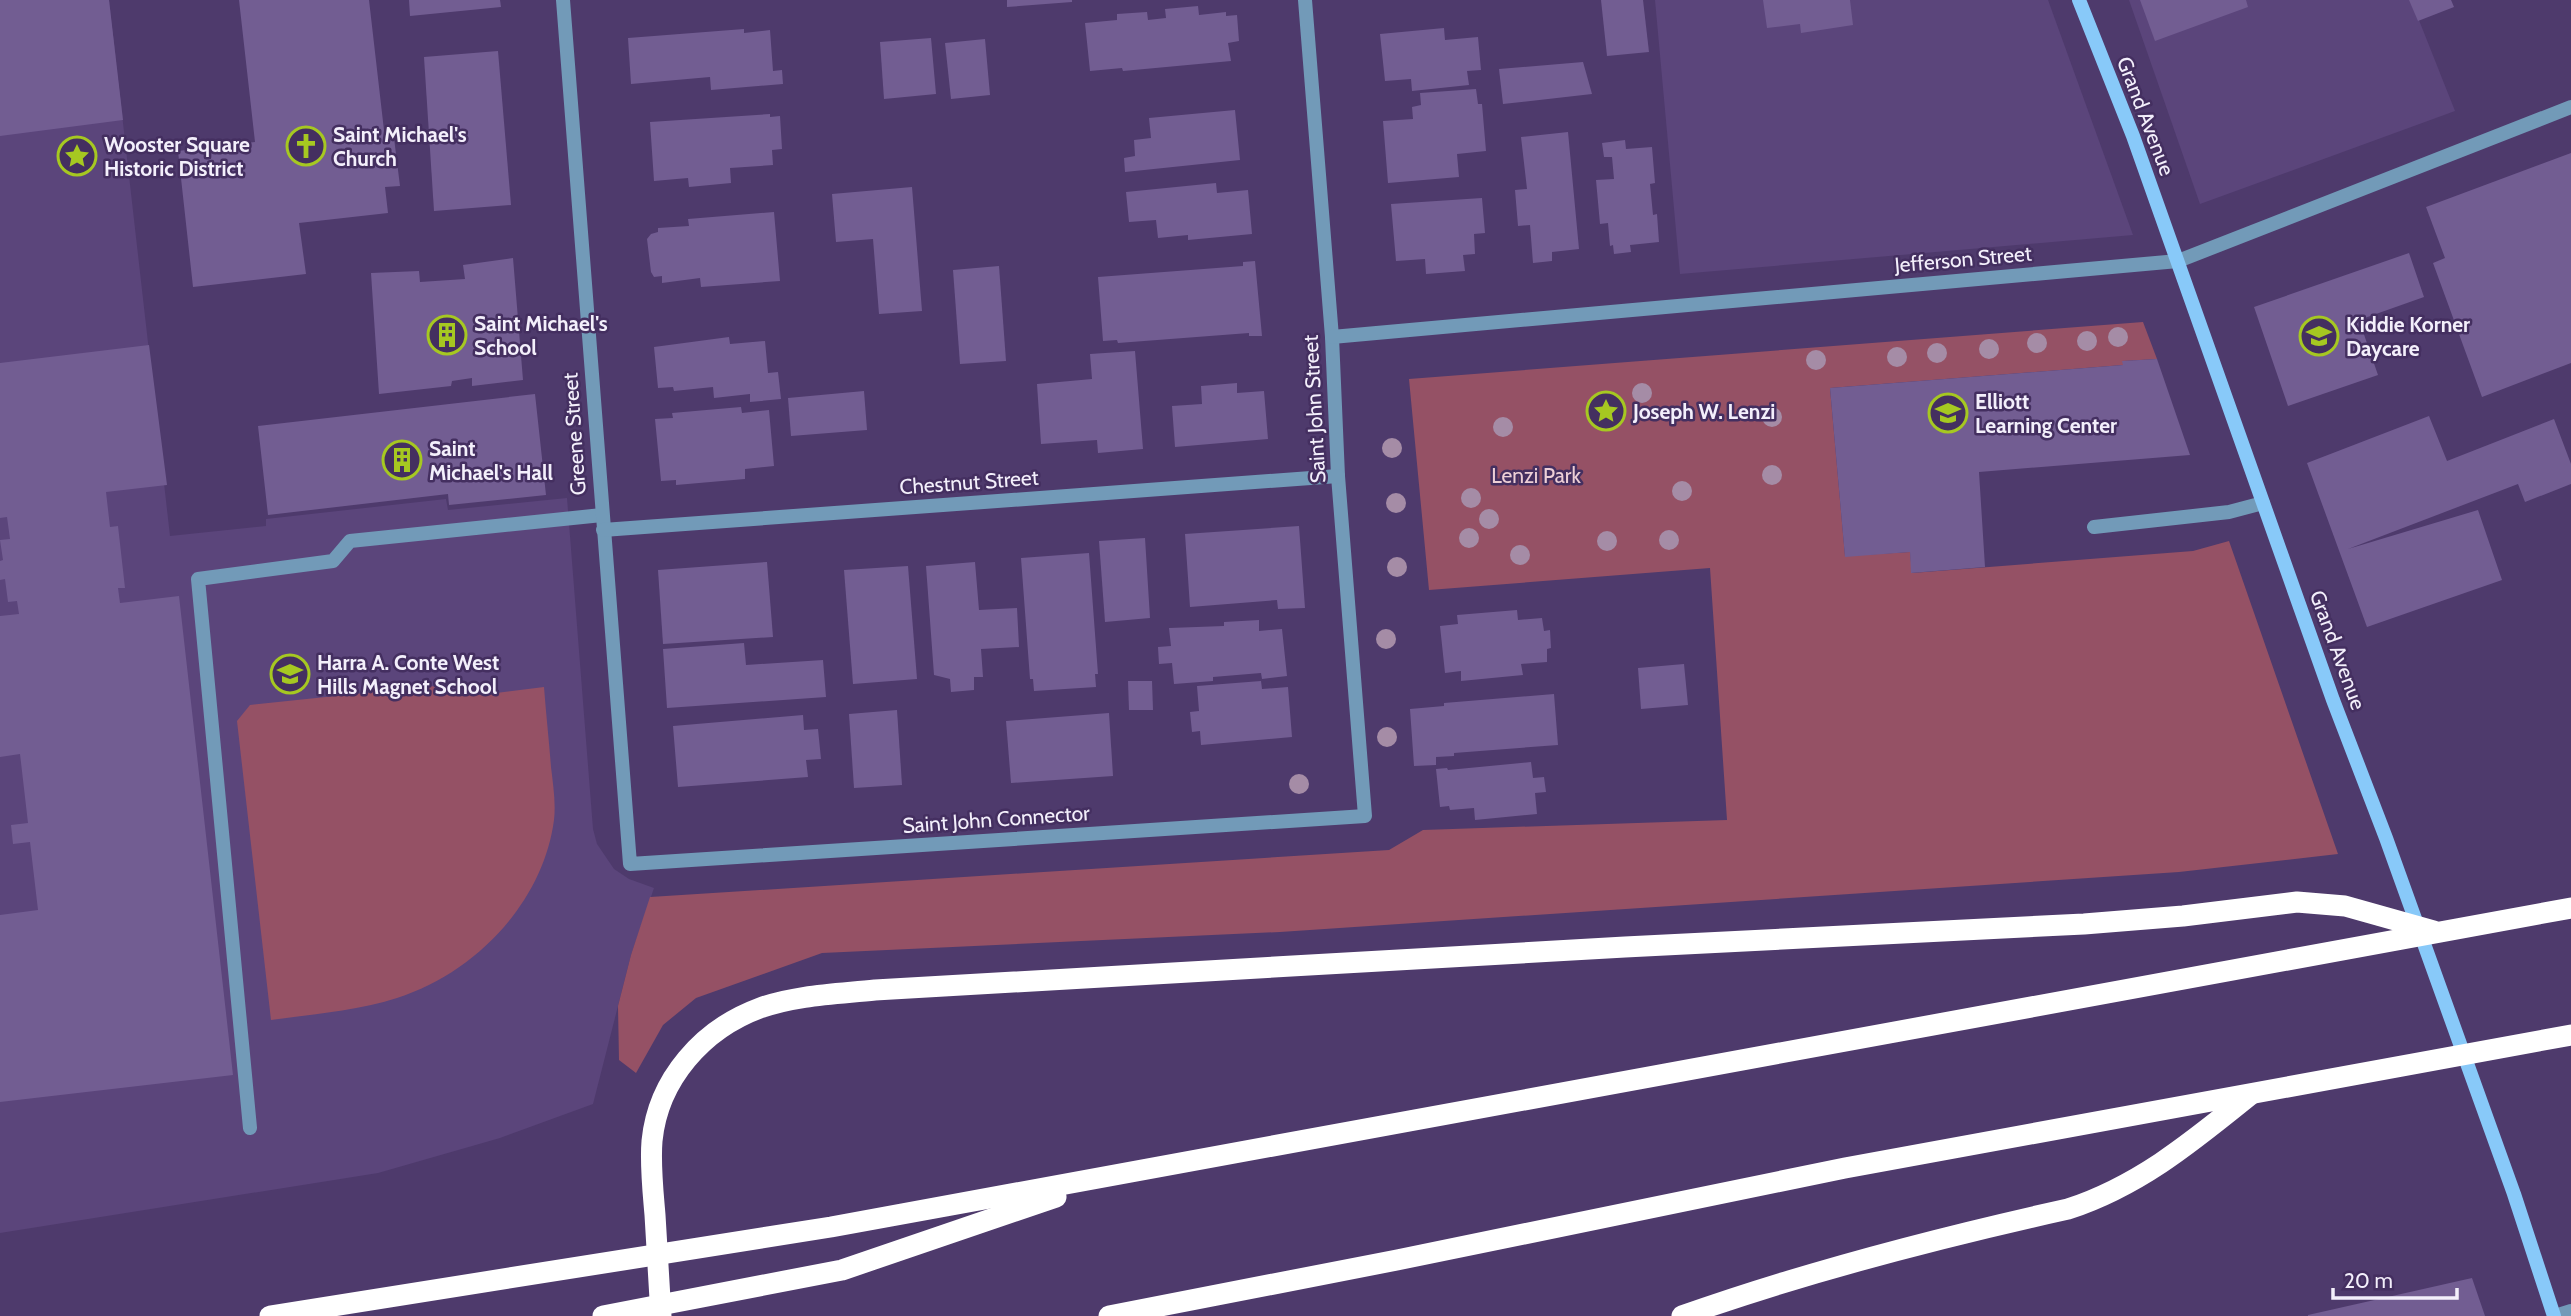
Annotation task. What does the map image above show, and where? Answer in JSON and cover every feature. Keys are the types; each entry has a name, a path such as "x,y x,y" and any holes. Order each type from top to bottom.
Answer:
{"highway":[{"path":"661,1316 651,1160 654,1123 660,1105 676,1073 700,1043 729,1022 777,1003 816,996 889,989 2084,924 2182,916 2297,902 2345,906 2438,933"},
{"path":"270,1316 691,1250 1124,1174 2571,908"},
{"path":"1109,1316 1845,1168 2571,1035"},
{"path":"1682,1316 1876,1254 2094,1201 2160,1165 2250,1094"},
{"path":"605,1315 842,1270 1124,1174"}],"main road":[{"name":"Grand Avenue","path":"2079,0 2133,136 2333,700 2386,838 2514,1194 2555,1316"}],"street":[{"name":"Greene Street","path":"563,0 630,864"},
{"name":"Saint John Street","path":"1305,0 1332,337 1338,475 1365,816"},
{"name":"Jefferson Street","path":"1332,337 2178,261 2571,107"},
{"name":"Chestnut Street","path":"250,1128 198,579 333,561 350,541 1338,475"},
{"path":"2094,527 2229,512 2263,503"},
{"name":"Saint John Connector","path":"630,864 1365,816"},
{"path":"2555,1316 2571,1311"}],"shaded area":[{"name":"Harra A. Conte West Hills Magnet School","path":"0,0 109,0 170,536 266,526 266,519 446,499 448,510 567,498 593,829 597,844 614,869 629,879 654,888 631,955 593,1104 500,1138 378,1173 0,1233"},
{"path":"1655,0 2048,0 2133,235 1680,274"},
{"path":"2129,0 2411,0 2455,111 2200,204"}],"green space":[{"name":"Lenzi Park","path":"2143,322 2157,359 2123,361 2123,365 1830,388 1845,556 1910,552 1912,573 2193,551 2229,541 2338,854 2179,872 1280,932 822,953 696,998 663,1025 636,1073 619,1060 618,1006 650,897 1389,850 1423,830 1727,820 1710,568 1429,590 1409,379"},
{"path":"431,686 480,695 544,687 555,814 547,850 536,879 501,931 478,953 426,987 366,1006 271,1020 237,721 250,705"}],"building":[{"path":"0,0 109,0 123,120 0,136"},
{"name":"Saint Michael's Church","path":"239,0 369,0 385,139 394,138 400,186 385,187 388,213 299,223 306,274 193,287 178,151 255,142"},
{"path":"409,0 500,0 501,7 410,16"},
{"path":"1007,0 1072,0 1072,2 1007,7"},
{"path":"1601,0 1643,0 1649,52 1607,56"},
{"path":"1763,0 1850,0 1853,25 1801,33 1800,24 1767,28"},
{"path":"2140,0 2246,0 2248,7 2155,41"},
{"path":"2409,0 2451,0 2454,7 2418,21"},
{"path":"1198,6 1199,15 1226,12 1226,16 1237,15 1239,41 1228,43 1231,61 1123,71 1122,68 1090,71 1085,23 1117,20 1117,14 1147,12 1148,20 1166,18 1165,9"},
{"path":"1444,28 1445,40 1478,37 1481,70 1467,71 1469,85 1412,91 1411,79 1385,81 1380,34"},
{"path":"744,29 744,33 770,30 773,71 782,70 783,84 711,90 710,77 631,84 628,38"},
{"path":"931,38 936,94 884,99 880,42"},
{"path":"985,39 990,95 951,99 945,43"},
{"path":"498,51 511,205 434,211 424,57"},
{"path":"1583,62 1592,94 1503,104 1499,69"},
{"path":"1476,89 1478,104 1482,104 1486,151 1457,154 1459,177 1388,183 1383,121 1413,119 1412,107 1421,105 1420,93"},
{"path":"1235,110 1240,160 1125,172 1124,158 1135,156 1134,140 1151,138 1149,118"},
{"path":"770,114 770,117 780,116 782,149 772,150 773,165 730,168 731,183 689,187 688,178 654,181 650,122"},
{"path":"1568,132 1579,249 1552,252 1552,261 1533,263 1530,225 1518,226 1515,190 1527,189 1521,137"},
{"path":"1625,140 1626,149 1652,147 1655,183 1650,184 1653,215 1657,214 1659,242 1630,245 1631,252 1614,254 1613,245 1610,246 1608,223 1600,224 1596,180 1614,179 1612,157 1604,157 1602,143"},
{"path":"2571,153 2571,363 2482,397 2433,263 2445,258 2426,207"},
{"path":"1216,183 1217,193 1248,190 1252,234 1188,240 1188,235 1158,238 1156,220 1129,222 1126,192"},
{"path":"912,187 922,311 879,314 873,239 836,242 832,194"},
{"path":"1482,198 1485,233 1474,234 1475,254 1463,255 1465,271 1426,274 1425,259 1396,261 1391,204"},
{"path":"774,212 780,281 701,287 700,278 662,283 662,276 654,277 651,272 647,239 658,232 658,228 689,226 688,219"},
{"path":"2409,253 2424,297 2359,320 2378,375 2288,406 2254,307"},
{"name":"Saint Michael's School","path":"513,258 523,380 472,386 472,378 452,381 451,386 379,394 371,273 419,271 420,282 465,279 463,265"},
{"path":"1255,261 1262,336 1249,336 1249,333 1118,343 1117,340 1103,341 1098,277 1243,266 1243,262"},
{"path":"999,266 1006,361 960,364 953,270"},
{"path":"729,337 730,344 765,341 768,373 778,372 781,399 750,402 750,394 714,398 713,387 674,391 673,387 658,388 654,347"},
{"path":"149,345 167,485 106,492 110,527 118,526 125,588 118,588 120,603 179,596 233,1075 0,1102 0,915 38,910 30,842 13,844 11,825 28,823 20,754 0,757 0,616 19,614 17,601 8,602 5,579 0,580 0,561 3,560 0,540 10,539 7,517 0,518 0,363"},
{"path":"1135,351 1143,449 1098,453 1097,440 1041,444 1037,384 1092,379 1090,354"},
{"path":"2157,359 2190,455 1979,472 1985,567 1911,573 1910,552 1845,557 1830,388 2123,365 2122,361"},
{"path":"1237,383 1237,393 1264,391 1268,439 1175,447 1172,406 1202,404 1201,386"},
{"path":"864,391 867,430 791,436 788,398"},
{"name":"Saint Michael's Hall","path":"535,394 546,495 449,505 448,494 268,515 258,426"},
{"path":"741,407 742,413 769,410 774,466 745,469 745,479 676,485 676,480 661,481 655,419 673,418 672,413"},
{"path":"2429,416 2447,461 2554,419 2571,464 2571,484 2525,502 2518,484 2348,549 2478,510 2502,580 2367,627 2307,463"},
{"path":"1299,526 1305,608 1278,609 1277,600 1190,607 1185,534"},
{"path":"1145,538 1150,618 1105,622 1099,541"},
{"path":"1089,553 1098,674 1095,674 1096,687 1034,691 1033,679 1030,679 1021,558"},
{"path":"767,562 773,637 663,644 658,570"},
{"path":"975,562 979,610 1017,608 1019,647 981,649 983,677 974,677 974,690 951,692 950,679 934,675 926,566"},
{"path":"908,566 917,679 853,684 844,570"},
{"path":"1517,610 1518,620 1542,618 1544,631 1550,630 1551,648 1547,649 1547,662 1521,664 1523,675 1461,681 1461,671 1445,673 1440,626 1458,624 1457,615"},
{"path":"1259,620 1259,631 1282,629 1287,676 1262,679 1261,673 1174,684 1172,663 1159,664 1158,647 1171,646 1169,628 1224,626 1224,622"},
{"path":"744,643 746,665 823,660 826,697 667,708 663,649"},
{"path":"1684,664 1688,705 1641,709 1638,668"},
{"path":"1128,681 1152,681 1153,710 1129,710"},
{"path":"1261,681 1262,689 1288,687 1292,737 1201,745 1200,731 1192,732 1190,712 1199,711 1197,686"},
{"path":"1554,694 1558,745 1454,753 1454,756 1436,757 1436,765 1414,766 1410,709 1444,706 1444,703"},
{"path":"897,710 902,785 854,788 849,714"},
{"path":"1109,713 1113,776 1011,783 1006,721"},
{"path":"803,715 804,730 818,729 821,759 806,760 808,777 678,787 673,726"},
{"path":"1531,762 1533,778 1544,777 1546,792 1535,793 1537,814 1475,820 1474,808 1450,810 1449,806 1440,807 1436,769"},
{"path":"2472,1278 2485,1316 2308,1316 2308,1315"}],"place":[{"name":"Saint Michael's Church","path":"306,146"},
{"name":"Wooster Square Historic District","path":"77,156"},
{"name":"Saint Michael's School","path":"447,335"},
{"name":"Kiddie Korner Daycare","path":"2319,336"},
{"name":"Joseph W. Lenzi","path":"1606,411"},
{"name":"Elliott Learning Center","path":"1948,413"},
{"name":"Saint Michael's Hall","path":"402,460"},
{"name":"Harra A. Conte West Hills Magnet School","path":"290,674"}]}
